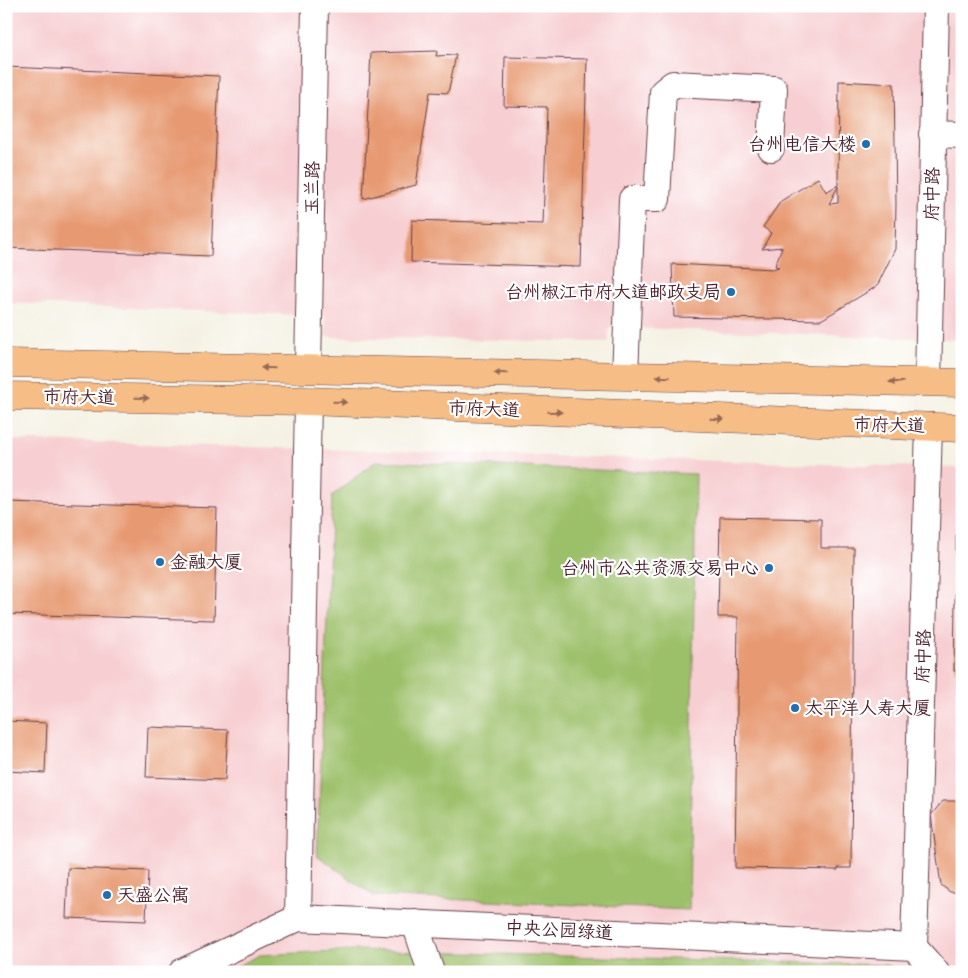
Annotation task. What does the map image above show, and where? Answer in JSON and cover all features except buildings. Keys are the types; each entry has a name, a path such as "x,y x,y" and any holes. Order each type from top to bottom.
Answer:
{"main road":[{"name":"市府大道","path":"6,363 962,383"},
{"name":"市府大道","path":"6,396 308,401 874,426 962,428"}],"street":[{"name":"玉兰路","path":"308,369 315,6"},
{"name":"府中路","path":"928,382 936,6"},
{"path":"625,376 632,199 657,199 663,92 673,84 774,89 771,148"},
{"path":"932,134 962,135"},
{"path":"298,918 308,401"},
{"name":"府中路","path":"914,947 929,426"},
{"name":"中央公园绿道","path":"182,972 298,918 914,947"},
{"path":"415,923 431,972"},
{"path":"914,947 936,972"}],"shaded area":[{"path":"6,6 962,6 962,340 609,327 609,342 325,337 325,316 6,303"},
{"path":"6,440 962,468 962,972 6,972"}],"green space":[{"path":"376,461 696,474 689,910 374,896 317,855 332,496"},
{"path":"354,950 888,965 899,972 225,972 260,955"}],"place":[{"name":"台州电信大楼","path":"866,144"},
{"name":"台州椒江市府大道邮政支局","path":"731,292"},
{"name":"金融大厦","path":"160,562"},
{"name":"台州市公共资源交易中心","path":"769,568"},
{"name":"太平洋人寿大厦","path":"795,708"},
{"name":"天盛公寓","path":"107,895"}]}
